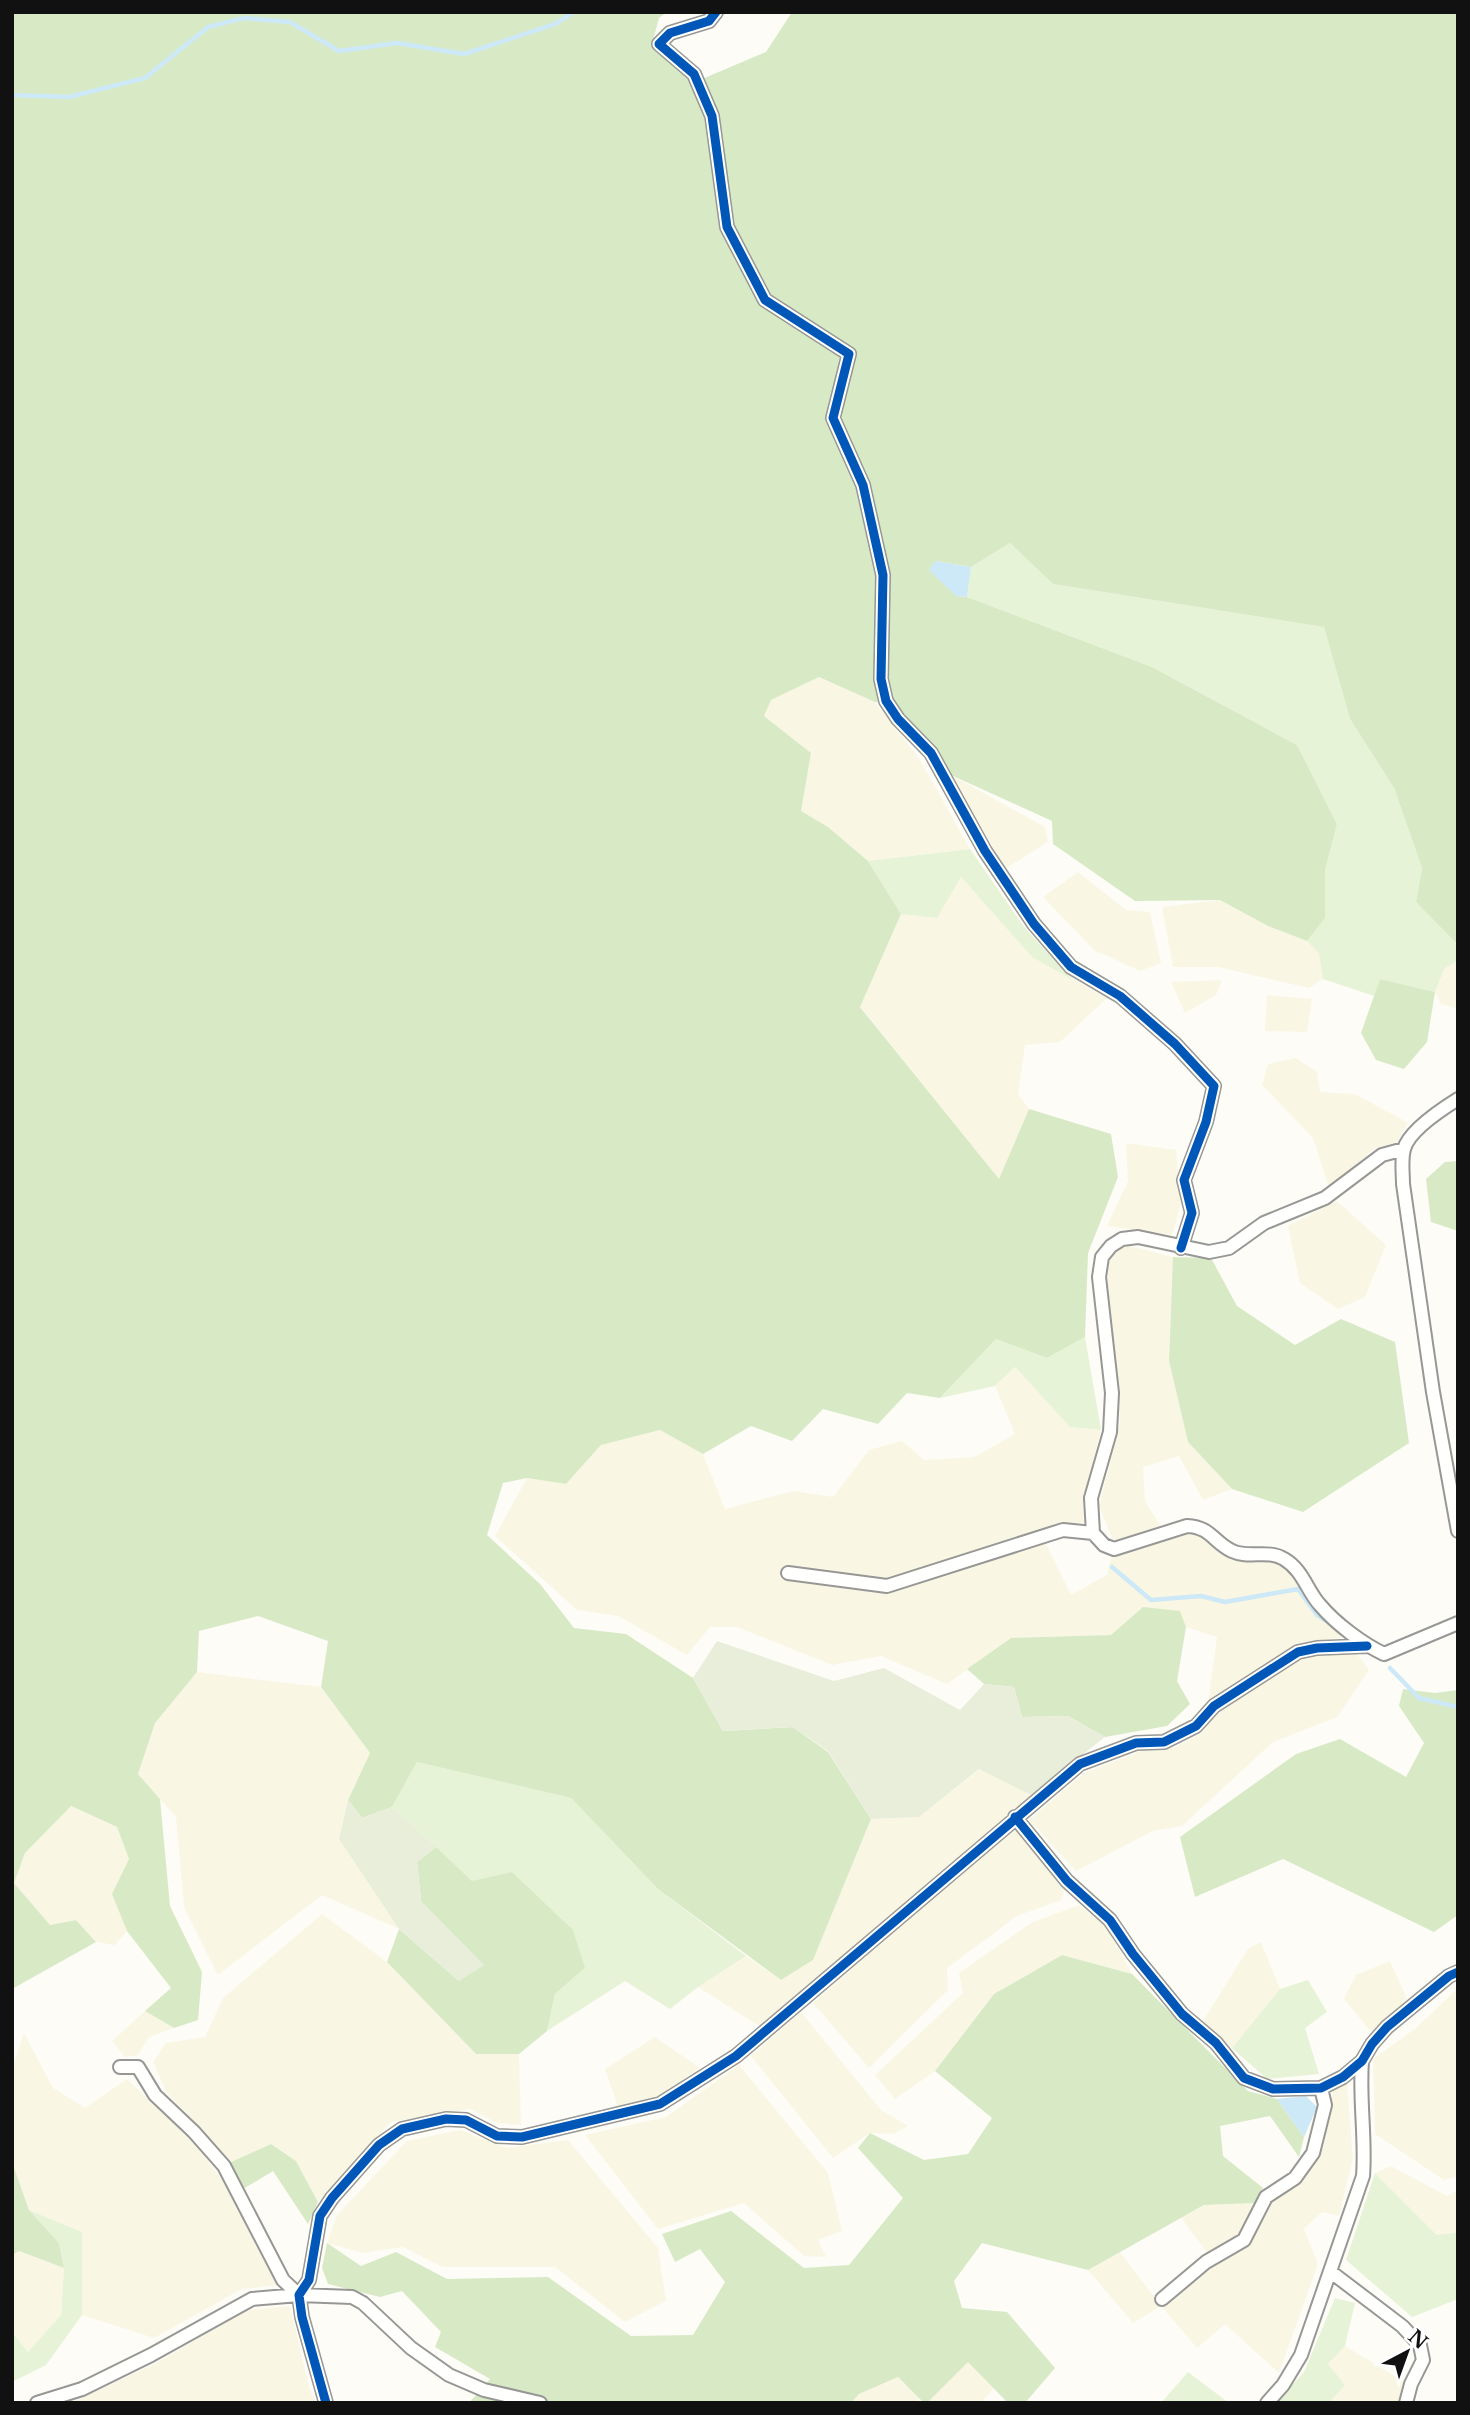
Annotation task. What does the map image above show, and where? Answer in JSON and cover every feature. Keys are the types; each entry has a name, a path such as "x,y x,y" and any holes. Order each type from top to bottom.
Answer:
{"street":[{"path":"716,12 709,21 670,33 659,44 694,74 712,116 727,227 765,300 849,354 833,418 863,485 883,575 881,679 886,701 898,719 931,753 985,851 1034,924 1072,967 1120,996 1175,1044 1214,1086 1206,1122 1184,1180 1192,1213 1181,1248"},
{"path":"1458,1099 1441,1109 1412,1136 1404,1149 1403,1184 1433,1392 1458,1531"},
{"path":"1404,1149 1382,1155 1325,1198 1264,1223 1229,1248 1209,1252 1138,1237 1122,1239 1111,1246 1102,1257 1099,1278 1112,1393 1110,1432 1091,1498 1093,1533 1104,1545 1114,1549 1187,1526 1199,1527 1209,1531 1224,1547 1240,1555 1271,1553 1279,1556 1286,1559 1302,1576 1320,1605 1367,1646 1384,1654 1458,1623"},
{"path":"788,1573 887,1586 1063,1530 1093,1533"},
{"path":"299,2295 309,2280 320,2216 332,2198 379,2146 402,2129 446,2119 466,2120 497,2136 522,2137 660,2104 736,2056 1080,1764 1136,1743 1164,1742 1196,1726 1214,1706 1298,1652 1317,1648 1367,1646"},
{"path":"1015,1817 1067,1881 1110,1920 1133,1954 1182,2014 1216,2043 1244,2078 1273,2089 1321,2088 1343,2077 1362,2061 1387,2027 1449,1976 1458,1972"},
{"path":"1267,2403 1283,2385 1301,2355 1363,2176 1365,2149 1360,2086 1362,2061"},
{"path":"120,2067 138,2067 155,2095 194,2132 224,2166 283,2280 299,2295 302,2317 326,2403"},
{"path":"1162,2298 1206,2262 1244,2240 1266,2197 1295,2178 1313,2153 1325,2105 1321,2088"},
{"path":"1331,2272 1402,2326 1420,2345 1423,2360 1411,2384 1406,2403"},
{"path":"37,2403 82,2389 151,2355 252,2299 299,2295 352,2297 363,2303 411,2348 449,2375 484,2390 540,2403"}],"shaded area":[{"path":"819,677 875,702 919,758 970,849 868,861 828,827 800,811 811,753 764,716 770,700"},
{"path":"951,775 1045,827 1048,842 1005,869"},
{"path":"1078,872 1126,910 1150,912 1161,963 1140,971 1094,950 1043,897"},
{"path":"960,876 1032,957 1107,998 1060,1042 1025,1045 1018,1094 1029,1109 999,1180 860,1006 901,914 937,918"},
{"path":"1220,900 1268,926 1307,941 1320,953 1323,979 1309,988 1218,967 1173,967 1162,907"},
{"path":"1458,960 1458,1009 1441,1004 1435,992 1444,969"},
{"path":"1222,980 1216,995 1185,1013 1171,982"},
{"path":"1267,995 1312,999 1307,1032 1265,1031"},
{"path":"1296,1058 1317,1072 1320,1092 1355,1094 1408,1123 1397,1142 1375,1148 1329,1188 1313,1138 1262,1085 1268,1064"},
{"path":"1126,1143 1176,1150 1181,1204 1172,1235 1107,1226 1128,1181"},
{"path":"1337,1201 1386,1245 1365,1297 1338,1309 1300,1283 1288,1226"},
{"path":"1125,1245 1173,1257 1169,1361 1188,1442 1232,1489 1203,1500 1179,1456 1143,1467 1145,1501 1162,1528 1113,1540 1099,1506 1120,1423 1106,1280 1110,1258"},
{"path":"1015,1367 1070,1427 1101,1430 1083,1504 1084,1523 1039,1529 1071,1595 1107,1575 1111,1558 1195,1532 1232,1560 1266,1557 1291,1570 1314,1607 1345,1637 1296,1645 1208,1703 1217,1637 1186,1627 1180,1611 1111,1635 1011,1638 947,1684 881,1656 832,1665 737,1627 710,1627 687,1655 618,1616 577,1610 495,1536 527,1478 566,1484 601,1445 660,1430 703,1454 725,1509 794,1491 833,1497 869,1450 902,1441 924,1460 974,1457 1015,1434 995,1386"},
{"path":"1357,1654 1369,1670 1337,1717 1273,1742 1182,1826 1153,1831 1076,1871 1029,1820 1084,1773 1144,1750 1174,1748 1202,1733 1219,1708 1303,1656"},
{"path":"197,1672 321,1687 370,1753 348,1800 339,1839 399,1929 322,1895 218,1975 184,1907 176,1817 138,1774 154,1723"},
{"path":"980,1769 1031,1795 761,2027 698,1987 746,1956 781,1980 813,1960 871,1819 919,1817"},
{"path":"70,1806 117,1827 129,1859 113,1894 127,1931 115,1945 96,1942 76,1920 50,1925 14,1883 25,1853"},
{"path":"1016,1825 1065,1889 1061,1900 1017,1916 947,1968 948,1990 869,2068 813,2003"},
{"path":"1079,1905 1107,1927 1132,1974 1062,1955 994,1994 935,2071 895,2099 875,2075 963,1993 959,1973 1031,1923"},
{"path":"322,1914 387,1962 476,2054 519,2054 521,2125 497,2123 470,2109 391,2122 318,2202 296,2161 271,2144 231,2162 167,2093 153,2062 166,2043 205,2037 223,1998"},
{"path":"1261,1942 1280,1989 1232,2048 1201,2024 1248,1949"},
{"path":"1390,1961 1407,1999 1373,2034 1344,1999 1356,1975"},
{"path":"1458,1988 1458,2176 1444,2180 1375,2134 1373,2059 1416,2028"},
{"path":"145,2011 174,2028 149,2037 138,2055 125,2057 112,2041"},
{"path":"801,2012 881,2110 908,2126 893,2134 870,2133 833,2158 751,2056"},
{"path":"24,2033 53,2088 85,2108 127,2079 192,2140 232,2193 279,2285 242,2289 154,2338 82,2315 82,2232 29,2210 12,2162 12,2069"},
{"path":"655,2037 700,2068 651,2101 618,2107 605,2069"},
{"path":"739,2065 828,2173 842,2231 818,2240 826,2257 804,2256 744,2203 658,2229 585,2135 666,2117"},
{"path":"1347,2083 1353,2159 1339,2216 1322,2212 1304,2229 1318,2264 1279,2373 1225,2324 1197,2348 1161,2306 1214,2262 1181,2218 1205,2205 1255,2203 1296,2188 1324,2147 1333,2091"},
{"path":"460,2130 507,2148 568,2140 658,2248 666,2301 625,2322 555,2267 443,2267 403,2247 363,2253 327,2243 337,2215 407,2141"},
{"path":"1391,2166 1447,2196 1458,2190 1458,2232 1437,2235 1375,2173"},
{"path":"19,2251 64,2268 61,2315 28,2352 12,2332 12,2255"},
{"path":"1120,2252 1161,2306 1133,2323 1088,2270"},
{"path":"290,2306 310,2391 317,2403 78,2403 76,2400 153,2365 246,2310"},
{"path":"1345,2346 1403,2381 1400,2403 1329,2403 1345,2385 1328,2364"},
{"path":"968,2361 994,2388 981,2403 927,2403"},
{"path":"898,2377 921,2399 914,2403 851,2403 859,2394"}],"green space":[{"path":"12,12 667,12 659,18 652,44 695,82 766,52 792,12 1458,12 1458,945 1416,902 1422,868 1394,788 1350,719 1324,627 1053,584 1010,543 971,567 935,561 956,596 967,597 1152,667 1297,745 1337,824 1325,870 1325,918 1307,941 1268,926 1220,900 1135,901 1053,844 1052,821 951,775 897,705 875,702 819,677 771,700 764,716 811,753 801,811 828,827 868,861 901,914 860,1007 999,1179 1029,1109 1111,1134 1118,1177 1088,1253 1085,1337 1047,1358 996,1339 940,1398 907,1393 878,1424 823,1409 792,1441 751,1426 703,1454 660,1430 601,1445 566,1484 527,1478 503,1483 487,1535 540,1584 574,1628 626,1634 693,1678 723,1731 793,1727 828,1752 871,1819 813,1960 781,1980 658,1889 571,1798 417,1762 392,1807 362,1818 348,1800 370,1753 321,1687 328,1641 258,1616 199,1631 197,1672 155,1723 138,1774 160,1799 170,1906 202,1972 198,2020 174,2028 145,2011 171,1988 127,1931 112,1894 129,1859 117,1827 71,1806 25,1853 14,1883 50,1925 76,1920 96,1942 12,1989"},
{"path":"1010,543 1053,584 1324,627 1350,719 1394,788 1422,868 1416,902 1458,945 1458,960 1444,969 1435,992 1380,979 1374,996 1323,979 1319,953 1307,941 1324,918 1325,870 1337,824 1297,745 1152,667 967,597 971,567"},
{"path":"970,849 1024,927 1073,980 1032,957 961,877 937,918 901,914 868,861"},
{"path":"1380,979 1435,992 1427,1042 1404,1069 1376,1060 1361,1033"},
{"path":"1458,1161 1458,1231 1431,1222 1426,1179 1445,1162"},
{"path":"1173,1257 1211,1258 1237,1306 1295,1345 1341,1319 1395,1342 1409,1443 1303,1512 1232,1489 1188,1442 1169,1361"},
{"path":"1085,1337 1101,1430 1070,1427 1015,1367 995,1386 940,1398 996,1339 1047,1358"},
{"path":"1143,1607 1180,1611 1186,1627 1177,1681 1190,1704 1167,1726 1105,1737 1068,1716 1022,1717 1014,1687 984,1684 967,1669 1011,1638 1111,1635"},
{"path":"717,1641 834,1681 884,1668 960,1710 984,1684 1014,1687 1022,1717 1068,1716 1105,1737 1031,1795 979,1769 919,1817 871,1819 828,1751 793,1727 723,1731 693,1678"},
{"path":"1403,1689 1435,1693 1458,1690 1458,1915 1434,1932 1283,1859 1195,1897 1180,1837 1296,1754 1340,1739 1406,1777 1424,1743 1399,1706"},
{"path":"417,1762 571,1798 658,1889 746,1956 670,2009 625,1981 547,2031 555,1994 585,1968 472,1881 392,1807"},
{"path":"348,1800 362,1818 392,1807 436,1847 417,1862 421,1901 484,1965 459,1981 399,1929 339,1839"},
{"path":"436,1847 472,1881 512,1872 573,1930 585,1968 555,1994 547,2031 519,2054 476,2054 387,1962 399,1929 459,1981 421,1901 417,1862"},
{"path":"1062,1955 1132,1974 1248,2091 1277,2099 1304,2137 1299,2157 1270,2116 1220,2126 1223,2156 1263,2188 1255,2203 1204,2205 1088,2270 982,2243 954,2281 962,2308 1007,2312 1055,2368 1025,2403 1008,2403 968,2362 927,2403 898,2377 859,2394 851,2403 469,2403 490,2379 435,2347 441,2332 402,2291 380,2297 328,2284 322,2268 327,2243 361,2266 396,2252 447,2279 548,2277 631,2336 693,2335 725,2282 700,2249 675,2262 662,2234 731,2211 804,2268 849,2265 903,2198 858,2148 870,2133 924,2160 968,2154 992,2118 935,2071 994,1994"},
{"path":"1308,1980 1327,2012 1305,2028 1319,2074 1267,2079 1232,2048 1280,1989"},
{"path":"271,2144 296,2161 318,2202 308,2224 273,2171 243,2189 231,2162"},
{"path":"12,2162 29,2210 59,2243 64,2268 19,2251 12,2255"},
{"path":"1375,2173 1437,2235 1458,2232 1458,2299 1412,2317 1346,2260"},
{"path":"29,2210 82,2232 82,2315 46,2365 12,2382 12,2332 28,2352 61,2315 64,2268 59,2243"},
{"path":"1335,2298 1355,2303 1345,2346 1328,2364 1345,2385 1329,2403 1276,2403 1304,2372"},
{"path":"1188,2372 1229,2403 1161,2403"}],"water":[{"path":"935,561 971,567 967,597 956,596 929,570"},
{"path":"1306,2096 1317,2107 1304,2137 1277,2099"}],"waterway":[{"path":"12,95 69,97 145,78 208,27 244,18 290,22 339,51 397,43 464,54 555,24 574,12"},
{"path":"1112,1567 1151,1600 1201,1596 1225,1602 1298,1589 1317,1615 1333,1625"},
{"path":"1390,1668 1419,1698 1458,1707"}],"cycle path":[{"path":"716,12 709,21 670,33 659,44 694,74 712,116 727,227 765,300 849,354 833,418 863,485 883,575 881,679 886,701 898,719 931,753 985,851 1034,924 1071,967 1120,996 1175,1044 1214,1086 1206,1122 1184,1180 1192,1213 1181,1248"},
{"path":"326,2403 302,2317 299,2295 309,2280 320,2216 332,2198 379,2145 402,2129 446,2119 466,2120 497,2136 522,2137 660,2104 736,2056 1080,1764 1136,1743 1164,1742 1196,1726 1214,1706 1298,1652 1317,1648 1367,1646"},
{"path":"1015,1817 1067,1881 1110,1920 1133,1954 1182,2014 1216,2043 1244,2078 1273,2089 1321,2088 1343,2077 1362,2061 1387,2027 1449,1976 1458,1972"}]}
